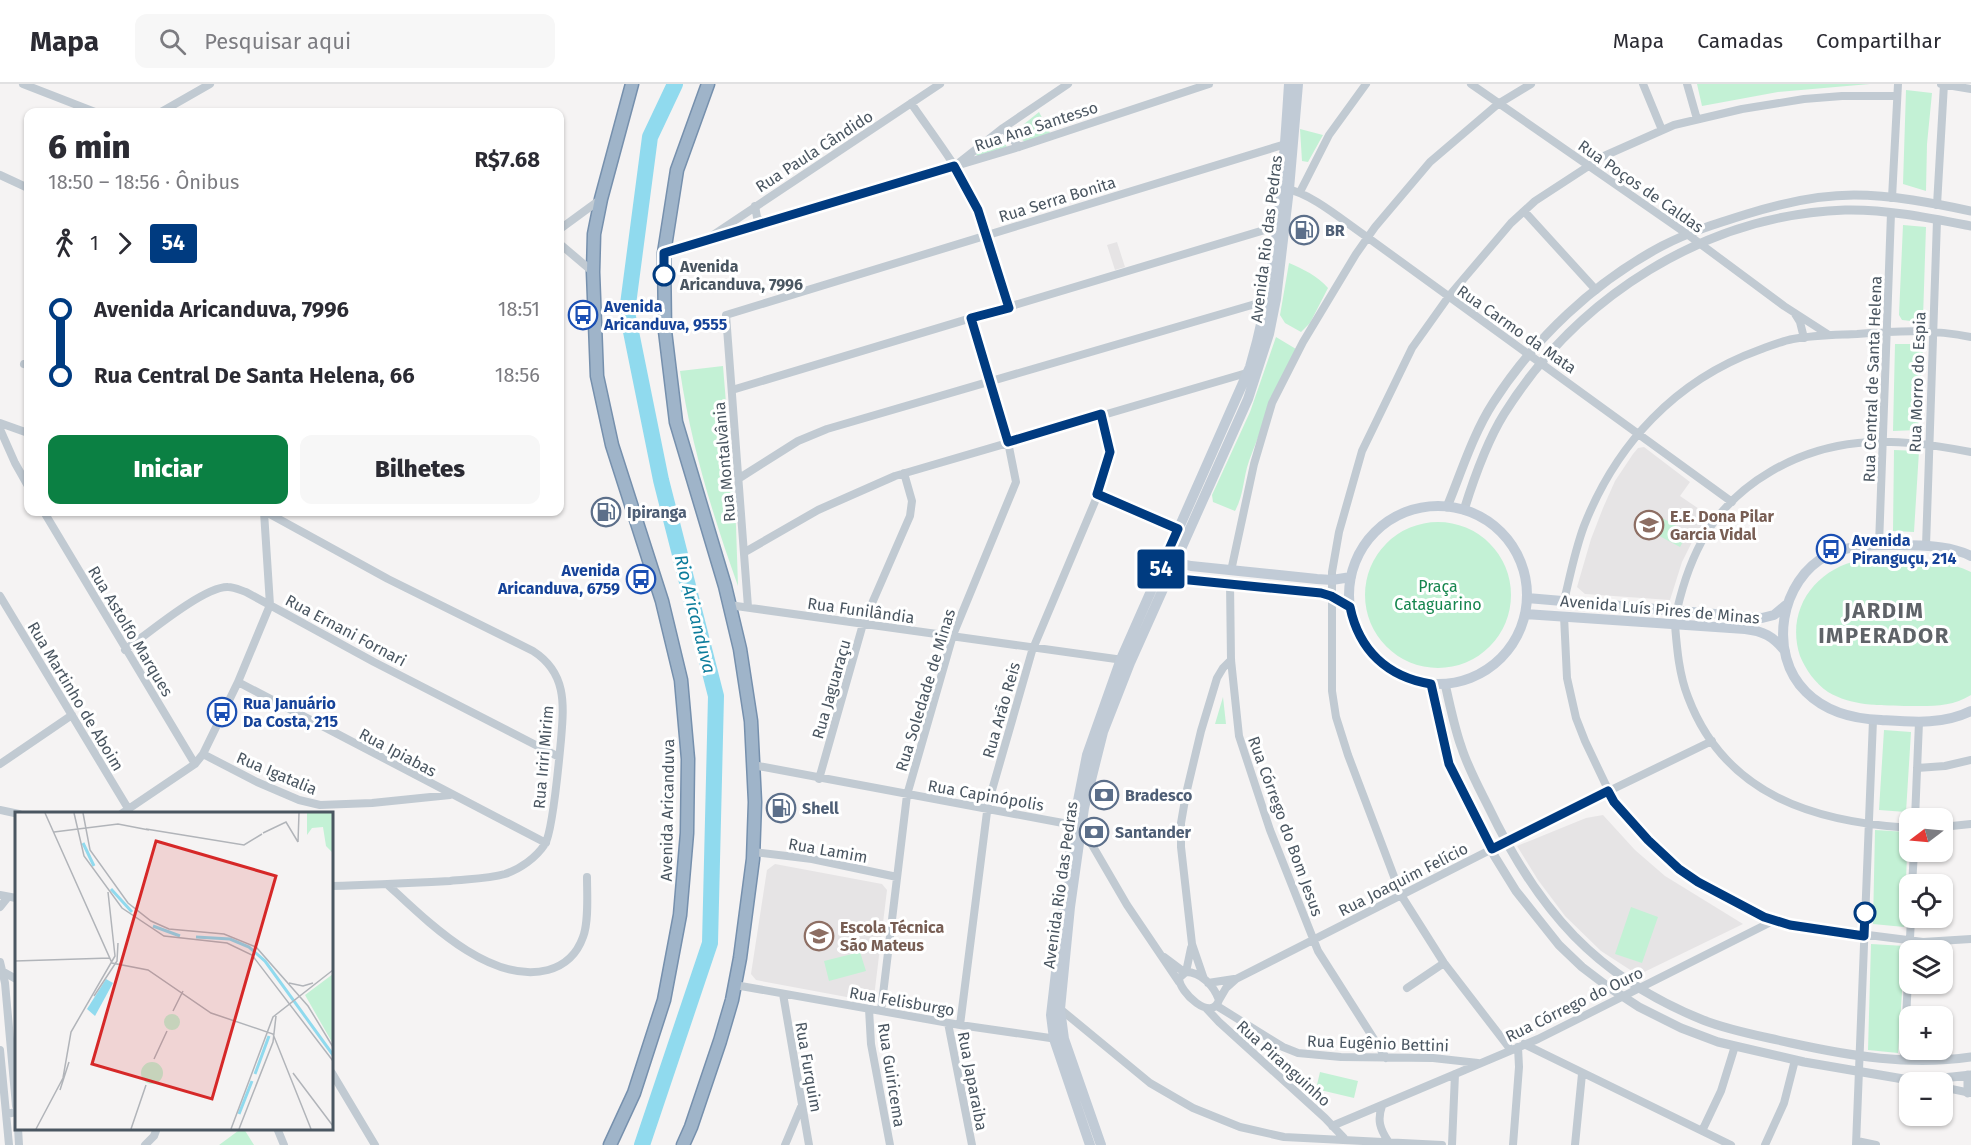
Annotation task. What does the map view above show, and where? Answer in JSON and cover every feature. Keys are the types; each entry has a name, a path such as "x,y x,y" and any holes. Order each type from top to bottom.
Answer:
{"highway":[{"name":"Avenida Aricanduva","path":"610,1145 634,1094 664,1000 680,915 687,833 688,759 681,680 662,601 612,445 597,376 592,272 594,234 601,199 632,84"},
{"path":"683,1145 720,1041 735,985 753,852 751,721 741,649 676,422 665,331 664,253 677,170 708,84"}],"main road":[{"name":"Avenida Rio das Pedras","path":"1090,1145 1059,1039 1056,1006 1087,755 1170,561 1248,399 1260,333 1272,300 1281,225 1290,190 1289,84"},
{"name":"Avenida Rio das Pedras","path":"1289,143 1298,84"},
{"name":"Avenida Rio das Pedras","path":"1170,561 1178,529 1252,372"},
{"path":"1447,507 1464,510 1493,525 1514,550 1526,582 1525,614 1519,632 1497,662 1472,677 1445,684 1419,682 1396,674 1377,660 1362,641 1354,624 1350,607 1351,577 1363,547 1385,524 1399,515 1415,509 1447,507"},
{"path":"1971,556 1960,550 1926,546 1879,545 1864,545 1840,550 1827,556 1810,567 1797,582 1786,605 1785,651 1793,674 1806,692 1841,713 1873,720 1919,722 1943,720 1971,711"},
{"path":"1170,561 1231,571 1332,580 1351,577"},
{"path":"1164,575 1331,596 1350,607"},
{"name":"Avenida Luís Pires de Minas","path":"1527,598 1762,618 1774,615 1786,605"},
{"name":"Avenida Luís Pires de Minas","path":"1525,614 1758,631 1772,636 1785,651"},
{"name":"Avenida Rio das Pedras","path":"1059,1039 1101,1145"}],"street":[{"path":"23,84 85,108"},
{"path":"168,108 210,84"},
{"name":"Rua Paula Cândido","path":"704,242 939,84"},
{"path":"954,166 1003,128 1068,84"},
{"name":"Rua Ana Santesso","path":"664,253 1019,147 1209,84"},
{"path":"1290,190 1366,84"},
{"name":"Rua Poços de Caldas","path":"1471,84 1687,234 1794,313 1829,335"},
{"path":"1231,571 1254,464 1272,403 1303,342 1367,237 1430,162 1498,104 1531,84"},
{"path":"1643,84 1662,130"},
{"path":"1687,84 1697,118"},
{"path":"1892,198 1898,84"},
{"path":"1937,205 1942,84 1971,89"},
{"path":"1731,1145 1582,1074 1518,1047 1444,963 1401,895 1348,756 1336,717 1332,691 1331,596 1339,532 1362,451 1412,348 1449,296 1511,223 1535,201 1604,156 1662,130 1697,118 1804,99 1897,96"},
{"path":"911,103 973,198 1009,308"},
{"path":"1003,128 1019,147"},
{"name":"Rua Serra Bonita","path":"726,315 1289,143"},
{"path":"0,175 24,186"},
{"name":"Rua Carmo da Mata","path":"1290,190 1367,237 1732,502"},
{"path":"1447,507 1492,404 1518,368 1563,319 1596,290 1620,271 1662,246 1710,225 1788,202 1816,197 1854,195 1892,198 1971,211"},
{"path":"564,226 601,199"},
{"path":"755,206 757,217 763,224"},
{"path":"1464,510 1493,435 1504,414 1541,362 1600,303 1622,286 1700,244 1747,227 1795,215 1846,210 1891,213 1971,226"},
{"path":"1524,211 1596,290"},
{"name":"Rua Central de Santa Helena","path":"1879,545 1891,213"},
{"name":"Rua Morro do Espia","path":"1926,546 1937,220"},
{"path":"732,390 1281,225"},
{"path":"564,248 592,272"},
{"path":"738,479 812,434 1272,300"},
{"path":"1794,313 1800,322 1804,338"},
{"name":"Rua Montalvânia","path":"726,315 748,607"},
{"name":"Rua Soledade de Minas","path":"881,1011 907,795 953,637 1015,488 1016,476 1008,442 971,318"},
{"path":"1564,601 1581,535 1608,478 1640,434 1667,403 1709,373 1760,349 1793,339 1829,335 1932,331 1971,337"},
{"path":"745,552 818,510 861,489 904,473 1252,372"},
{"name":"Rua Arão Reis","path":"960,1025 987,809 1033,649 1097,494 1110,452 1101,414"},
{"path":"0,423 24,432"},
{"path":"0,429 24,479"},
{"path":"1677,610 1693,559 1702,542 1732,502 1764,475 1792,460 1826,449 1857,443 1928,445 1971,452"},
{"name":"Rua Jaguaraçu","path":"819,779 863,624 910,516 912,501 904,473"},
{"path":"1097,494 1178,529"},
{"name":"Rua Astolfo Marques","path":"46,516 195,764"},
{"path":"124,812 195,764 238,682 270,605 265,516"},
{"name":"Rua Iriri Mirim","path":"272,516 388,579 544,658 559,681 562,693 559,757 546,843"},
{"name":"Rua Córrego do Bom Jesus","path":"1230,583 1231,660 1239,736 1270,830 1313,939 1386,1058"},
{"name":"Rua Ernani Fornari","path":"125,650 182,609 220,588 229,587 246,592 374,662 559,757"},
{"name":"Rua Martinho de Aboim","path":"0,596 129,810"},
{"name":"Rua Funilândia","path":"729,605 1126,661"},
{"path":"1564,616 1570,694 1582,734 1614,802 1679,869 1714,891 1790,925 1901,940"},
{"path":"1675,625 1680,670 1688,696 1712,741 1738,771 1761,789 1781,800 1827,817 1899,827"},
{"path":"1179,982 1179,978 1191,960 1192,944 1181,847 1182,819 1196,752 1217,678 1231,660"},
{"name":"Rua Ipiabas","path":"238,682 546,843"},
{"path":"1431,684 1449,764 1492,849 1516,891 1559,945 1582,967 1639,1007 1681,1028 1718,1042 1795,1060 1899,1079"},
{"path":"1445,684 1465,757 1506,842 1525,875 1557,920 1594,956 1639,987 1677,1008 1716,1025 1860,1057 1899,1060"},
{"path":"0,764 72,715"},
{"path":"1873,720 1856,1143 1876,1145"},
{"path":"1915,808 1919,722"},
{"name":"Rua Joaquim Felício","path":"1218,1003 1226,988 1236,979 1712,741"},
{"name":"Rua Igatalia","path":"202,754 257,782 300,800 320,805 338,806 451,795"},
{"path":"1917,768 1945,766 1971,760"},
{"name":"Rua Capinópolis","path":"753,765 1077,827"},
{"path":"0,810 15,812"},
{"path":"1953,826 1971,824"},
{"name":"Rua Piranguinho","path":"1077,827 1090,839 1127,905 1172,975 1190,997 1206,1008 1344,1138"},
{"path":"333,886 388,885 494,877 523,865 546,843"},
{"name":"Rua Lamim","path":"753,852 812,859 897,877"},
{"path":"388,885 440,932 479,957 504,969 531,972 555,968 573,957 579,948 585,934 588,878"},
{"path":"0,907 4,896"},
{"name":"Rua Córrego do Ouro","path":"1332,1126 1518,1047 1775,920"},
{"path":"1953,940 1971,939"},
{"path":"1192,944 1206,981"},
{"path":"1160,954 1185,972 1194,972 1214,990 1218,1003 1214,1008 1206,1008"},
{"path":"1407,988 1444,963"},
{"path":"1,967 15,978"},
{"path":"1,967 15,1095"},
{"name":"Rua Joaquim Felício","path":"1206,981 1236,979"},
{"name":"Rua Felisburgo","path":"735,985 960,1025 1059,1039"},
{"name":"Rua Furquim","path":"783,994 809,1145"},
{"name":"Rua Eugênio Bettini","path":"1218,1003 1283,1047 1298,1053 1329,1057 1444,1059 1479,1063"},
{"path":"1056,1006 1150,1083 1193,1108 1256,1132 1284,1137 1344,1138 1442,1145"},
{"name":"Rua Guiricema","path":"869,1009 871,1044 890,1145"},
{"name":"Rua Japaraiba","path":"948,1023 972,1145"},
{"path":"1702,1131 1721,1090 1735,1046"},
{"path":"1514,1145 1519,1067 1518,1047"},
{"path":"0,1050 9,1145"},
{"path":"1953,1059 1971,1058"},
{"path":"1764,1145 1784,1103 1795,1060"},
{"path":"1904,1060 1905,1066 1911,1072"},
{"path":"1,1063 12,1062"},
{"path":"333,1074 375,1145"},
{"path":"1452,1145 1455,1074"},
{"path":"1575,1145 1582,1074"},
{"path":"1953,1077 1970,1075 1970,1093 1953,1089"},
{"path":"785,1145 802,1106"},
{"path":"1382,1106 1379,1124 1388,1141"},
{"path":"7,1114 15,1112"},
{"path":"18,1130 19,1145"},
{"path":"145,1145 154,1136 156,1130"},
{"path":"278,1130 284,1145"}],"shaded area":[{"path":"1117,242 1125,267 1115,270 1107,245"},
{"name":"E.E. Dona Pilar Garcia Vidal","path":"1644,447 1690,482 1680,496 1708,515 1682,562 1670,600 1585,594 1577,587 1603,508 1615,481 1633,454 1638,448"},
{"path":"1603,815 1635,850 1665,876 1743,924 1638,975 1601,951 1565,916 1538,880 1517,846 1586,818"},
{"name":"Escola Técnica São Mateus","path":"775,864 882,884 887,890 874,997 868,1001 756,980 751,974 767,870"}],"green space":[{"path":"1697,84 1870,84 1778,92 1702,106"},
{"path":"1906,90 1932,93 1927,144 1926,191 1903,184"},
{"path":"1039,112 1050,133 1025,142 1013,133"},
{"path":"1300,129 1323,135 1308,162 1302,161"},
{"path":"1000,137 1007,147 977,156 976,154"},
{"path":"1903,225 1926,227 1923,318 1920,322 1902,320 1899,315"},
{"path":"1289,263 1315,276 1328,288 1310,323 1301,332 1285,323 1280,315"},
{"path":"1276,337 1296,349 1254,447 1235,511 1213,502 1212,495 1250,412"},
{"path":"1895,344 1923,344 1918,430 1893,431"},
{"path":"723,366 736,526 738,586 704,480 690,426 680,371"},
{"path":"1894,450 1919,451 1914,532 1893,531"},
{"path":"1659,516 1688,533 1680,547 1650,531"},
{"name":"Praça Cataguarino","path":"1438,522 1452,523 1466,528 1479,534 1490,543 1499,554 1505,567 1510,581 1510,609 1505,623 1499,636 1490,647 1479,656 1466,662 1452,667 1438,668 1424,667 1410,662 1397,656 1386,647 1377,636 1371,623 1366,609 1365,595 1366,581 1371,567 1377,554 1386,543 1397,534 1410,528 1424,523"},
{"path":"1860,560 1931,561 1971,572 1971,695 1955,702 1939,705 1874,705 1837,697 1815,680 1800,656 1796,639 1801,608 1817,582 1830,572"},
{"path":"1223,697 1226,724 1215,724"},
{"path":"1884,730 1911,732 1906,808 1899,808 1899,811 1879,810"},
{"path":"1875,830 1899,831 1899,862 1907,862 1906,874 1899,874 1899,927 1873,924"},
{"path":"1631,907 1658,917 1642,963 1615,954"},
{"path":"1871,944 1899,946 1899,994 1902,994 1901,1006 1899,1006 1898,1053 1868,1050"},
{"path":"860,952 866,971 829,981 824,961"},
{"path":"1320,1072 1358,1081 1354,1098 1316,1089"},
{"path":"239,1130 245,1130 254,1145 219,1145"}],"waterway":[{"name":"Rio Aricanduva","path":"642,1145 710,943 716,696 661,480 627,312 650,137 675,84"}],"bus line":[{"name":"54","path":"664,275 664,253 954,166 978,210 1009,308 971,318 1008,442 1101,414 1109,442 1110,457 1097,494 1178,529 1158,574 1179,579 1321,593 1350,607 1356,630 1368,651 1377,660 1386,668 1407,679 1431,684 1449,764 1492,849 1608,791 1614,802 1648,840 1679,869 1698,882 1764,917 1790,925 1864,936 1865,913"}],"place":[{"name":"BR","path":"1304,230"},
{"name":"Avenida Aricanduva, 7996","path":"664,275"},
{"name":"Avenida Aricanduva, 9555","path":"583,315"},
{"name":"Ipiranga","path":"606,512"},
{"name":"E.E. Dona Pilar Garcia Vidal","path":"1649,525"},
{"name":"Avenida Piranguçu, 214","path":"1831,549"},
{"name":"Avenida Aricanduva, 6759","path":"641,579"},
{"name":"Rua Januário Da Costa, 215","path":"222,712"},
{"name":"Bradesco","path":"1104,795"},
{"name":"Shell","path":"781,808"},
{"name":"Santander","path":"1094,832"},
{"name":"Escola Técnica São Mateus","path":"819,936"}],"district":[{"name":"JARDIM IMPERADOR","path":"1884,622"}]}
